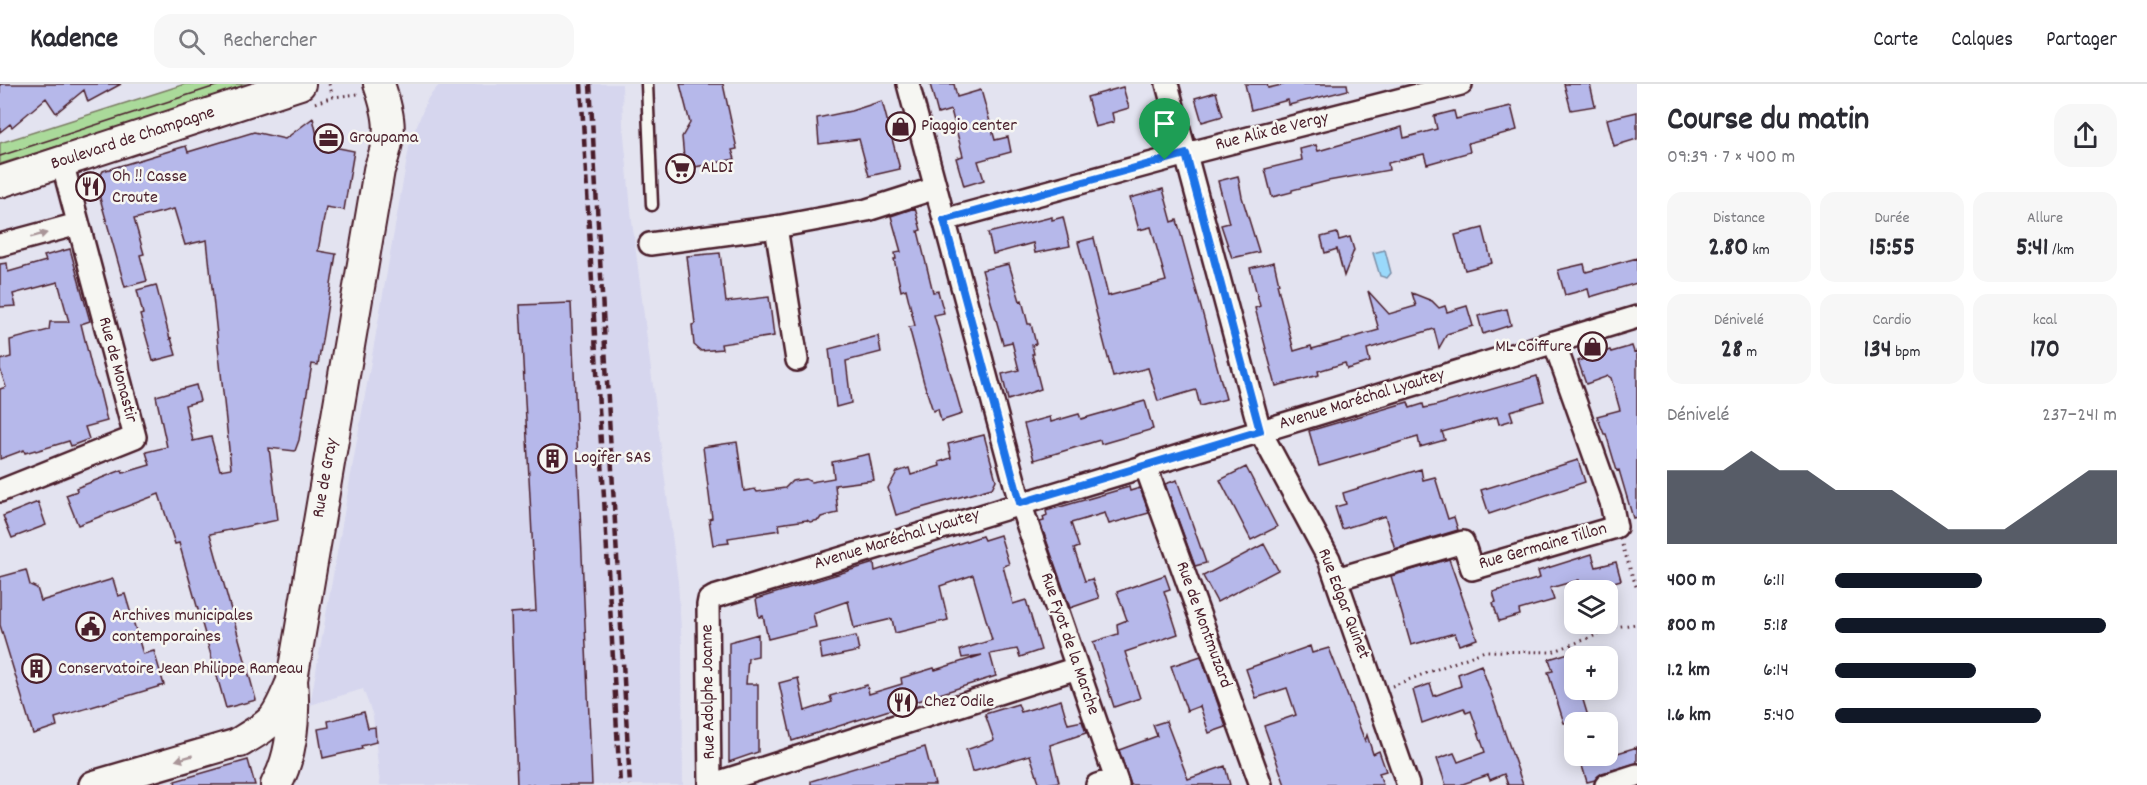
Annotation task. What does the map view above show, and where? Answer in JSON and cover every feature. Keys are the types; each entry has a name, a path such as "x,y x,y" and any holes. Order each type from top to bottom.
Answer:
{"main road":[{"name":"Boulevard de Champagne","path":"0,182 300,84"},
{"name":"Rue de Gray","path":"362,84 375,127 379,170"},
{"name":"Rue de Gray","path":"274,785 287,759 294,702 292,680 379,170 389,142 390,128 385,99 379,84"},
{"path":"240,742 270,724 278,714 292,680"},
{"path":"240,742 264,743 268,748 272,756 274,785"}],"street":[{"name":"Rue Fyot de la Marche","path":"908,84 1020,503 1077,668 1110,783"},
{"name":"Rue Edgar Quinet","path":"1167,84 1260,431 1329,560 1408,785"},
{"name":"Rue Alix de Vergy","path":"944,220 1186,154 1461,84"},
{"name":"Rue de Monastir","path":"0,491 135,437 62,162"},
{"path":"650,244 776,227 867,210 936,188"},
{"path":"0,245 78,224"},
{"path":"776,227 797,360"},
{"name":"Avenue Maréchal Lyautey","path":"709,600 1020,503 1637,317"},
{"name":"Rue Germaine Tillon","path":"1336,579 1463,542 1472,568 1616,526 1611,502 1554,342"},
{"name":"Rue de Montmuzard","path":"1145,465 1261,785"},
{"name":"Rue Adolphe Joanne","path":"709,600 710,785"},
{"path":"710,785 756,777 1077,668"},
{"path":"93,785 240,742"},
{"path":"1606,785 1637,776"}],"lane":[{"path":"647,84 652,205"}],"path":[{"path":"329,84 333,97"},
{"path":"1616,526 1637,589"},
{"path":"1389,687 1485,651 1552,652 1614,627 1637,624"}],"shaded area":[{"path":"440,84 622,84 623,124 632,221 678,582 682,645 683,785 380,785 373,716 363,689 310,705 410,142 428,98"}],"green space":[{"path":"185,84 261,84 0,164 0,143"}],"water":[{"path":"1385,250 1391,273 1387,278 1380,276 1373,253"}],"building":[{"path":"0,84 121,84 88,102 84,90 56,113 46,98 12,127 10,124 0,132"},
{"path":"680,84 723,84 737,149 732,150 735,159 685,169 682,137 690,123"},
{"path":"930,84 954,84 957,97 981,90 995,140 1008,137 1011,152 978,161 984,180 964,186 956,158 963,156 951,110 938,114"},
{"path":"1245,84 1267,84 1268,88 1286,84 1347,84 1348,90 1289,105 1288,100 1251,110"},
{"path":"1564,84 1590,84 1595,106 1571,110"},
{"path":"1123,87 1129,108 1112,113 1114,122 1095,127 1087,97"},
{"path":"1216,92 1223,116 1202,122 1195,98"},
{"path":"882,101 900,169 869,176 859,139 819,144 817,118 851,111"},
{"path":"1511,106 1517,130 1468,143 1470,152 1427,164 1424,154 1388,163 1389,170 1328,181 1272,197 1265,169 1302,160 1300,149 1316,145 1318,151 1402,127 1404,138 1437,129 1434,116 1454,111 1456,119"},
{"path":"1637,112 1637,139 1614,146 1607,119"},
{"path":"313,118 319,144 354,151 344,210 326,207 318,251 336,254 318,365 312,364 299,440 295,451 269,448 278,520 210,534 256,700 226,708 179,543 175,544 159,494 78,525 66,495 77,491 76,488 122,470 123,473 150,465 146,452 167,447 156,396 196,385 200,401 185,405 193,441 211,437 220,470 231,468 207,240 185,245 174,209 134,219 144,254 140,255 147,281 125,287 96,184 103,171 186,146 188,152 254,132 285,139"},
{"path":"1238,176 1259,252 1232,258 1221,225 1229,223 1218,181"},
{"path":"1163,189 1172,222 1177,220 1226,399 1200,406 1196,390 1158,401 1148,368 1113,377 1078,242 1094,238 1108,296 1166,281 1151,227 1139,230 1130,198"},
{"path":"915,208 921,230 918,231 933,292 938,291 944,313 934,315 962,414 941,421 938,409 933,411 924,383 909,327 915,326 906,289 901,291 894,259 896,259 895,253 901,252 891,216"},
{"path":"1052,217 1052,220 1063,217 1070,246 1035,253 1033,243 993,254 988,233"},
{"path":"1483,228 1492,263 1465,270 1455,235"},
{"path":"1337,233 1339,240 1350,237 1354,250 1344,276 1337,249 1325,253 1321,237"},
{"path":"70,249 90,321 81,324 107,421 85,427 89,439 71,446 69,441 36,451 25,453 24,450 0,459 0,389 6,387 0,369 0,360 11,357 10,340 49,330 50,322 69,322 58,282 13,294 16,306 0,307 0,264 7,263 8,272 46,261 44,256"},
{"path":"720,253 726,302 769,297 774,336 721,344 722,349 701,351 694,345 692,325 695,324 687,256"},
{"path":"1637,258 1637,283 1590,297 1588,289 1565,295 1558,270 1584,264 1586,272"},
{"path":"1274,262 1279,284 1277,284 1294,351 1311,346 1312,349 1379,330 1368,291 1389,314 1416,306 1412,293 1432,301 1439,308 1445,306 1447,312 1467,306 1473,326 1447,334 1439,348 1434,329 1367,349 1370,362 1347,369 1345,363 1318,371 1319,375 1276,386 1255,308 1260,306 1250,268"},
{"path":"1009,264 1028,324 1031,324 1036,344 1032,345 1034,354 1032,354 1041,389 1008,400 1002,374 1019,370 1012,342 1003,344 982,270"},
{"path":"156,285 176,355 153,361 140,315 143,314 137,290"},
{"name":"Logifer SAS","path":"571,303 592,785 517,785 511,613 536,611 520,305"},
{"path":"1507,309 1511,325 1483,334 1478,316"},
{"path":"878,336 881,352 846,361 851,403 836,407 829,349"},
{"path":"1632,346 1634,352 1637,351 1637,517 1633,518 1619,470 1617,471 1606,434 1597,416 1620,410 1611,378 1608,376 1586,384 1578,361 1610,350 1611,352"},
{"path":"1537,376 1544,401 1510,411 1513,420 1499,424 1497,417 1442,432 1445,440 1420,447 1418,437 1319,466 1309,431 1408,402 1410,408 1423,404 1424,408 1434,406"},
{"path":"1145,401 1153,429 1101,444 1100,440 1034,460 1024,424 1050,417 1051,422 1079,414 1081,419"},
{"path":"984,435 996,480 992,488 896,515 888,488 897,472 909,468 911,475 940,466 939,462 951,458 948,444"},
{"path":"737,442 744,491 755,489 757,492 785,488 792,481 806,479 811,482 834,478 832,462 869,454 874,480 835,485 838,513 810,522 807,520 779,524 780,530 728,538 729,543 713,545 703,447"},
{"path":"1578,460 1585,482 1489,514 1481,490"},
{"path":"1246,467 1277,527 1251,540 1220,480"},
{"path":"1421,469 1423,480 1435,477 1448,519 1454,517 1458,530 1395,549 1385,516 1342,529 1335,507 1346,504 1343,493"},
{"path":"1177,480 1206,563 1195,566 1165,484"},
{"path":"1129,487 1130,491 1140,488 1149,513 1109,524 1105,513 1071,523 1079,547 1074,549 1085,581 1092,579 1099,598 1070,608 1040,522 1044,521 1046,511"},
{"path":"38,502 46,525 12,538 3,516"},
{"path":"1000,535 1009,564 1003,566 1013,604 1026,600 1041,650 1020,657 1017,649 990,654 996,676 792,741 779,683 798,678 805,711 832,702 830,696 867,685 869,694 902,684 901,678 982,655 962,658 960,650 992,640 973,575 940,586 948,620 895,633 892,619 854,628 848,601 813,613 816,627 768,639 763,616 759,617 756,599 874,563 875,571 982,536 984,540"},
{"path":"1264,544 1278,570 1217,602 1203,576"},
{"path":"1592,554 1596,567 1616,562 1621,580 1564,580 1564,584 1550,588 1554,600 1519,610 1520,615 1499,621 1493,603 1496,602 1493,592 1540,578 1538,571"},
{"path":"1449,559 1477,639 1459,645 1455,633 1411,645 1391,576"},
{"path":"26,570 30,585 37,588 41,601 113,579 118,596 125,594 143,654 154,651 164,685 55,718 57,726 33,734 0,625 0,577"},
{"path":"1165,575 1170,589 1164,591 1178,634 1125,652 1140,698 1114,707 1093,642 1118,634 1117,624 1127,620 1117,592"},
{"path":"758,634 758,656 748,658 746,684 758,684 758,752 729,762 729,642"},
{"path":"856,636 859,651 822,659 820,644"},
{"path":"1310,646 1312,653 1329,648 1365,741 1367,735 1373,754 1379,751 1386,771 1379,773 1383,785 1285,785 1264,726 1296,715 1287,688 1256,698 1246,669"},
{"path":"1564,654 1564,700 1583,700 1587,712 1564,712 1564,723 1548,672 1553,671 1549,659"},
{"path":"1201,656 1226,727 1209,733 1200,706 1187,711 1171,666"},
{"path":"1481,665 1523,785 1508,785 1504,774 1490,780 1488,775 1460,785 1446,785 1437,759 1454,753 1458,762 1485,752 1471,711 1466,713 1464,708 1422,723 1413,690 1430,684 1434,696 1461,686 1458,674"},
{"path":"1061,700 1068,724 1082,721 1086,733 1050,745 1059,782 1040,785 1030,755 972,772 966,750 994,740 985,714 1018,704 1021,712"},
{"path":"364,712 368,728 375,727 376,742 361,746 362,749 323,758 318,729 329,727 328,721"},
{"path":"1166,721 1188,779 1225,766 1230,785 1131,785 1119,750 1157,736 1153,725"},
{"path":"925,747 935,785 811,785 811,781"},
{"path":"1637,747 1637,763 1602,773 1595,780 1587,782 1582,766 1618,766 1618,753"},
{"path":"248,760 255,785 176,785 175,781"}],"tram line":[{"path":"0,156 222,84"}],"railway":[{"path":"581,84 620,785"},
{"path":"590,84 630,785"}],"place":[{"name":"Piaggio center","path":"900,126"},
{"name":"Groupama","path":"328,138"},
{"name":"ALDI","path":"680,168"},
{"name":"Oh !! Casse Croute","path":"91,187"},
{"name":"ML Coiffure","path":"1593,347"},
{"name":"Logifer SAS","path":"553,458"},
{"name":"Archives municipales contemporaines","path":"91,626"},
{"name":"Conservatoire Jean Philippe Rameau","path":"37,669"},
{"name":"Chez Odile","path":"903,702"}],"route":[{"path":"1186,154 1260,431 1020,503 944,220 1165,160 1186,154"}]}
